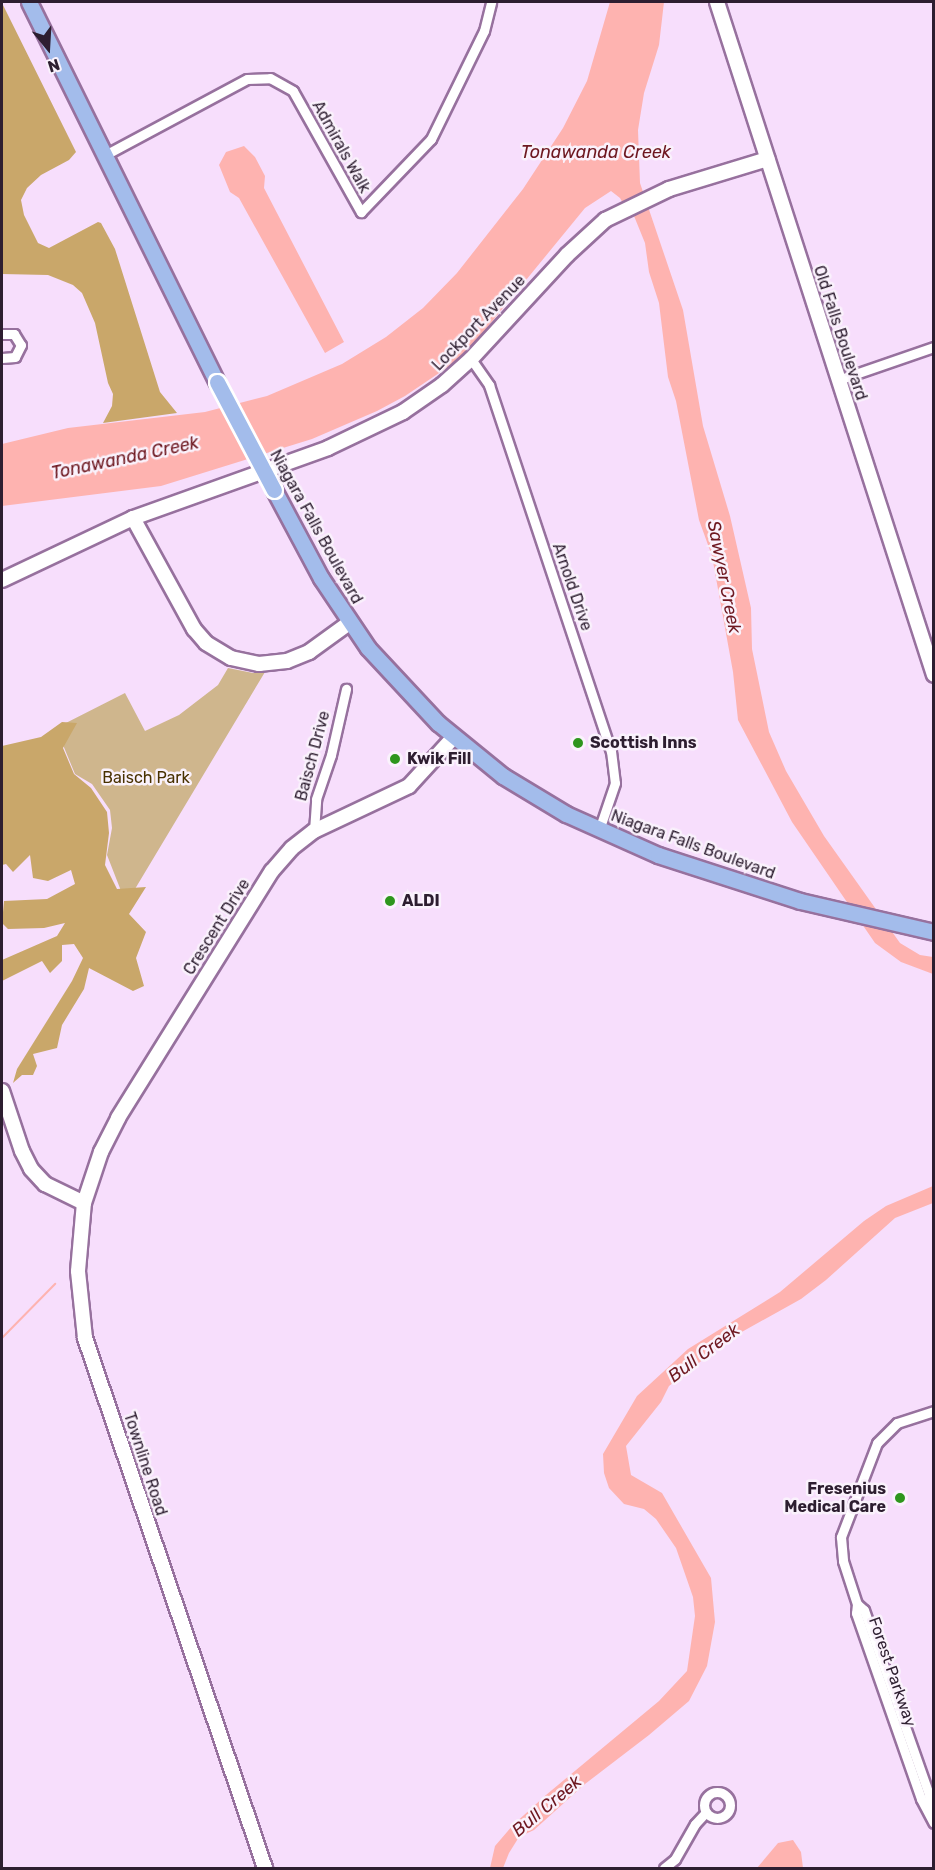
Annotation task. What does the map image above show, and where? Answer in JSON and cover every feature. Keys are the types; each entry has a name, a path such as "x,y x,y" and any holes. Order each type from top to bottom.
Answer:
{"main road":[{"name":"Niagara Falls Boulevard","path":"29,2 217,382 321,578 349,622 394,678 453,738 524,790 599,830 716,875 849,913 933,932"}],"street":[{"name":"Admirals Walk","path":"105,155 132,143 247,79 270,78 293,91 361,212 431,139 484,31 491,2"},
{"name":"Old Falls Boulevard","path":"717,2 933,675"},
{"name":"Lockport Avenue","path":"2,580 133,518 308,455 370,429 431,393 471,359 579,242 622,210 651,196 768,159"},
{"path":"2,334 14,334 21,345 15,357 2,358"},
{"path":"838,380 933,347"},
{"name":"Arnold Drive","path":"471,359 489,385 611,751 615,783 599,830"},
{"path":"133,518 188,621 206,643 231,658 259,664 287,662 309,652 349,622"},
{"name":"Baisch Drive","path":"314,831 315,799 331,755 346,689"},
{"name":"Crescent Drive","path":"84,1203 109,1135 139,1081 272,871 292,848 314,831 409,786 453,738"},
{"path":"2,1091 22,1151 31,1169 45,1184 84,1203"},
{"name":"Townline Road","path":"84,1203 78,1271 86,1338 265,1869"},
{"name":"Forest Parkway","path":"932,1820 921,1798 856,1613 857,1604 843,1561 841,1537 872,1452 882,1436 897,1424 933,1411"},
{"path":"664,1869 675,1859 695,1824 706,1812"}],"green space":[{"name":"Baisch Park","path":"228,668 253,673 265,672 135,889 123,896 107,855 112,828 110,810 92,784 75,774 56,728 125,693 145,731 179,715 218,685"}],"shaded area":[{"path":"2,3 76,152 69,160 41,175 27,188 21,200 24,215 38,243 49,248 98,222 101,223 115,249 160,392 177,413 103,423 112,406 113,394 108,383 95,323 82,293 73,285 48,275 2,274"},
{"path":"62,722 77,723 63,748 74,774 91,788 107,812 109,833 105,865 117,889 146,887 129,914 146,932 136,958 144,986 133,991 89,968 84,989 62,1025 57,1048 33,1054 37,1066 33,1075 22,1075 13,1083 17,1069 72,981 83,958 74,944 62,945 62,961 50,973 42,961 2,981 2,960 57,936 65,923 44,928 8,929 2,923 4,901 47,899 75,884 71,870 48,881 33,878 30,855 13,872 6,864 2,865 2,746 41,737"}],"water":[{"name":"Tonawanda Creek","path":"610,2 664,2 659,45 644,93 638,130 640,183 683,310 703,426 730,516 751,608 752,649 769,732 786,771 824,836 900,943 920,955 933,957 933,974 901,962 875,943 792,822 738,720 733,672 712,556 699,520 676,401 668,377 659,303 649,272 645,243 634,216 630,216 620,198 611,191 585,208 472,346 448,367 405,396 377,411 312,439 161,486 2,506 2,444 68,428 205,412 267,396 342,364 386,337 423,308 457,273 523,189 563,128 587,81"},
{"path":"244,146 255,157 265,176 264,188 344,342 325,353 239,198 230,192 219,165 226,152"},
{"name":"Bull Creek","path":"933,1186 933,1203 895,1218 826,1280 801,1299 731,1338 669,1386 661,1402 626,1446 631,1475 662,1493 711,1578 715,1622 707,1666 689,1701 585,1784 534,1830 519,1837 503,1868 490,1868 495,1846 513,1825 659,1701 687,1671 695,1616 693,1597 676,1548 656,1519 644,1509 624,1504 609,1488 604,1473 603,1454 637,1396 688,1349 780,1292 864,1221 886,1206"},
{"path":"793,1840 801,1852 803,1868 757,1868 778,1843"}],"waterway":[{"path":"2,1338 55,1284"}],"place":[{"name":"Scottish Inns","path":"578,743"},
{"name":"Kwik Fill","path":"395,759"},
{"name":"ALDI","path":"390,901"},
{"name":"Fresenius Medical Care","path":"900,1498"}],"water label":[{"name":"Sawyer Creek","path":"724,577"}]}
